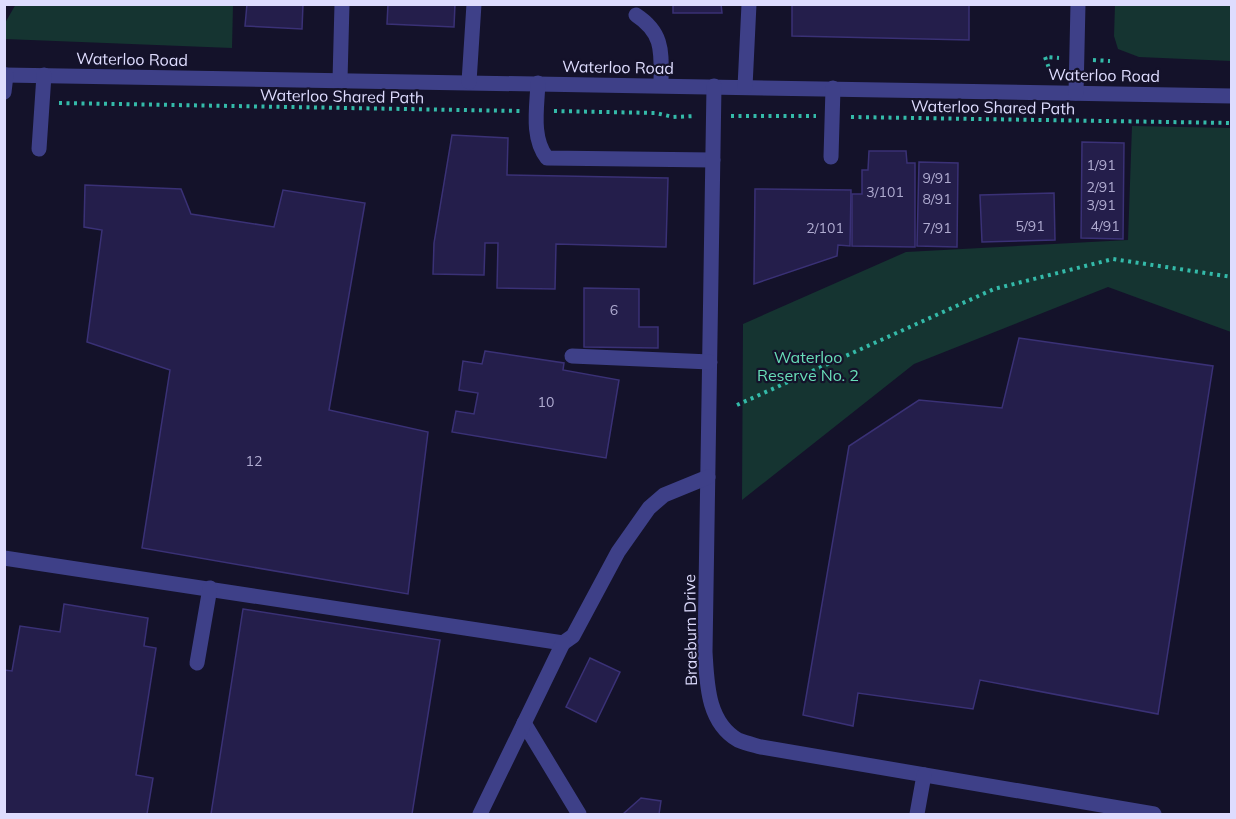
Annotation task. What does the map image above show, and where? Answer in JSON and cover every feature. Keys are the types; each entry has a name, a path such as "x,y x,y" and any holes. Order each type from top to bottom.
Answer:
{"street":[{"path":"340,80 342,4"},
{"path":"469,82 474,4"},
{"path":"745,87 749,4"},
{"path":"1076,93 1078,4"},
{"path":"636,15 649,25 657,36 662,52 661,85"},
{"path":"4,92 5,75"},
{"name":"Waterloo Road","path":"5,75 1232,96"},
{"path":"39,149 44,75"},
{"path":"538,83 537,134 540,148 547,158 712,160"},
{"name":"Braeburn Drive","path":"714,86 705,652 707,687 712,707 723,726 739,740 761,747 1154,814"},
{"path":"831,157 833,88"},
{"path":"572,356 710,362"},
{"path":"480,814 563,643 573,636 618,552 649,508 664,495 708,477"},
{"path":"4,558 563,643"},
{"path":"197,663 210,588"},
{"path":"524,723 579,814"},
{"path":"917,814 924,775"}],"path":[{"name":"Waterloo Shared Path","path":"42,102 656,113 679,116"},
{"name":"Waterloo Shared Path","path":"753,116 1067,118 1232,123"},
{"path":"737,405 994,289 1113,259 1232,277"}],"green space":[{"path":"16,4 233,5 232,48 5,39 5,23"},
{"path":"1115,5 1231,5 1231,61 1139,57 1118,49 1114,36"},
{"name":"Waterloo Reserve No. 2","path":"1132,126 1231,128 1231,332 1108,287 914,364 742,500 743,324 906,252 1128,240"}],"building":[{"path":"247,4 303,4 302,29 245,26"},
{"path":"388,4 455,4 454,27 387,24"},
{"path":"673,4 721,4 722,13 673,13"},
{"path":"792,4 969,4 969,40 792,36"},
{"path":"452,135 508,138 507,175 668,178 666,247 556,244 555,289 497,288 498,243 485,243 484,275 433,274 434,243"},
{"path":"1082,142 1124,143 1123,239 1081,238"},
{"path":"869,151 906,151 907,163 915,163 915,247 852,246 852,194 862,194 862,170 868,170"},
{"path":"919,162 958,163 957,247 917,246"},
{"path":"85,185 181,189 191,214 274,227 283,190 365,203 329,410 428,432 408,594 142,548 170,370 87,342 102,230 84,227"},
{"path":"755,189 851,190 850,246 838,245 837,256 754,284"},
{"path":"1054,193 1055,240 982,242 980,195"},
{"path":"584,288 639,289 639,327 658,327 658,348 584,347"},
{"path":"1019,338 1213,366 1158,714 980,680 973,709 858,693 853,726 803,715 849,446 919,400 1002,408"},
{"path":"485,351 564,363 563,370 619,380 606,458 452,432 456,411 474,414 478,393 459,390 463,361 482,364"},
{"path":"64,604 148,618 144,646 156,648 136,775 153,778 147,814 4,814 4,670 12,671 20,626 60,632"},
{"path":"243,609 440,640 412,814 211,814"},
{"path":"590,658 620,672 596,722 566,707"},
{"path":"641,798 661,801 659,814 623,814"}]}
